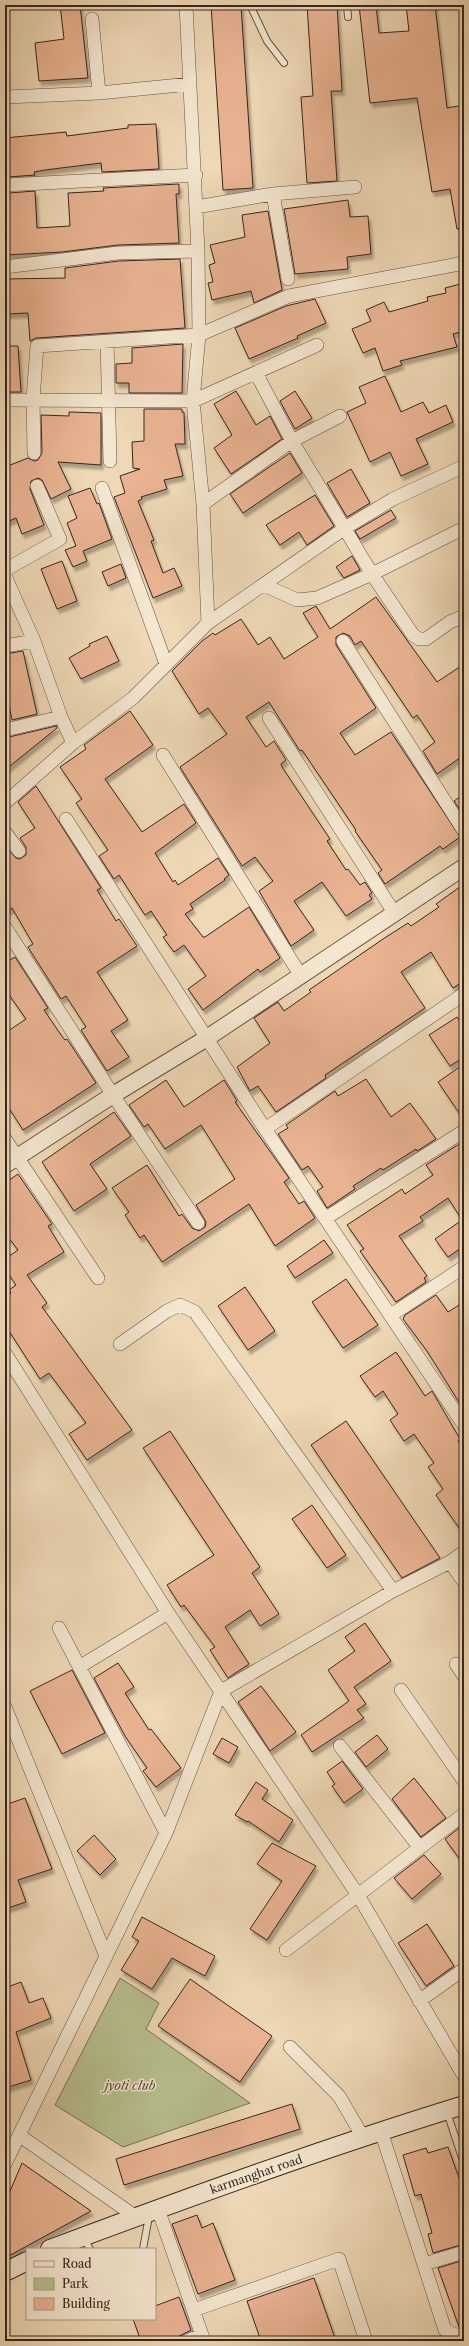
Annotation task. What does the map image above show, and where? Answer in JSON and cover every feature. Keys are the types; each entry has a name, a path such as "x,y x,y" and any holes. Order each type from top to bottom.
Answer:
{"main road":[{"name":"karmanghat road","path":"53,2248 364,2137 464,2105"},
{"path":"5,2272 26,2262"}],"street":[{"path":"186,5 196,175 198,251 199,335 194,401 203,504 208,623"},
{"path":"92,19 99,93"},
{"path":"5,97 99,93 190,84"},
{"path":"5,185 196,175"},
{"path":"196,207 273,194 355,187"},
{"path":"273,194 288,279"},
{"path":"5,267 118,253 198,251"},
{"path":"34,453 33,399 37,346 199,335 289,296 459,264 464,261"},
{"path":"107,341 107,402 110,461"},
{"path":"5,400 33,399 107,402 194,401 317,345"},
{"path":"256,373 292,441 372,574 409,630 419,639 426,639 450,622 464,616"},
{"path":"203,504 292,441 340,416"},
{"path":"5,803 73,743 133,698 208,623 344,528 393,498 460,468"},
{"path":"5,570 60,539 37,486"},
{"path":"102,488 166,664"},
{"path":"264,585 297,600 306,600 372,574 464,528"},
{"path":"5,576 34,641 61,717 73,743"},
{"path":"5,646 34,641"},
{"path":"343,641 464,831"},
{"path":"5,730 61,717"},
{"path":"269,718 395,914"},
{"path":"164,756 301,976"},
{"path":"66,819 265,1129 463,1419"},
{"path":"5,832 19,851"},
{"path":"11,1161 113,1095 207,1038 464,867"},
{"path":"5,927 113,1095 198,1223"},
{"path":"265,1129 464,994"},
{"path":"326,1218 464,1131"},
{"path":"5,1139 11,1161 98,1278"},
{"path":"391,1315 464,1267"},
{"path":"120,1344 167,1311 180,1305 195,1312 393,1591"},
{"path":"5,1353 168,1613 358,1895 464,2076"},
{"path":"7,2159 166,1833 221,1691 393,1591 450,1562 464,1552"},
{"path":"450,1562 464,1582"},
{"path":"78,1667 168,1613"},
{"path":"58,1628 166,1833"},
{"path":"456,1664 464,1676"},
{"path":"401,1690 464,1781"},
{"path":"5,1707 106,1956"},
{"path":"340,1746 420,1848"},
{"path":"286,1950 464,1814"},
{"path":"419,2001 464,1970"},
{"path":"290,2047 339,2096 364,2137"},
{"path":"380,2132 445,2330 458,2336 464,2334"},
{"path":"19,2135 149,2213 194,2310 203,2338 186,2341"},
{"path":"5,2137 7,2159"},
{"path":"424,2264 464,2252"},
{"path":"194,2310 339,2259 366,2341"}],"lane":[{"path":"250,5 267,41 284,63"},
{"path":"347,5 348,17"},
{"path":"446,2111 464,2164"},
{"path":"143,2248 149,2213"},
{"path":"71,2241 87,2244 89,2248"}],"green space":[{"name":"jyoti club","path":"120,1978 159,2003 146,2029 250,2103 123,2147 55,2105"}],"building":[{"path":"60,5 80,5 88,78 39,81 35,43 64,39"},
{"path":"211,5 241,5 253,188 223,190"},
{"path":"307,5 337,5 342,91 331,91 337,181 307,183 301,97 313,96"},
{"path":"359,5 376,5 379,33 409,31 406,5 435,5 447,108 464,105 464,228 457,229 450,189 432,192 417,98 370,103"},
{"path":"156,124 159,169 102,172 101,163 34,172 35,175 8,177 8,174 5,174 5,138 66,132 67,136 128,128 128,125"},
{"path":"179,184 179,194 176,194 179,243 118,245 62,252 5,255 5,200 10,200 9,193 35,191 37,228 70,226 68,193 104,191 103,188"},
{"path":"348,200 350,217 368,216 371,254 347,257 348,269 295,274 284,209"},
{"path":"268,211 282,290 254,303 251,291 212,300 208,283 213,282 209,265 215,263 210,245 245,237 242,215"},
{"path":"180,259 185,328 36,338 30,341 28,313 5,314 5,279 65,278 65,268 119,261"},
{"path":"464,283 464,331 453,334 457,347 400,361 402,365 383,371 375,348 363,353 352,329 371,321 366,310 384,302 389,312 428,301 427,297 446,293 445,288"},
{"path":"315,299 326,323 297,336 298,338 249,359 235,328 286,306"},
{"path":"183,344 182,393 129,393 129,383 116,383 116,364 132,363 132,348"},
{"path":"5,346 18,346 21,392 5,392"},
{"path":"385,376 401,412 423,402 429,413 446,405 453,422 416,439 428,464 401,476 390,452 370,462 347,412 366,403 359,387"},
{"path":"236,391 256,425 270,416 282,439 231,474 214,448 232,435 214,404"},
{"path":"295,391 312,418 295,429 280,401"},
{"path":"144,409 182,409 182,412 184,412 185,444 175,444 183,476 164,480 167,489 141,497 142,499 138,501 154,540 151,541 163,573 174,568 182,586 153,598 114,497 125,493 120,476 140,469 133,468 132,442 144,441"},
{"path":"69,412 101,413 101,465 58,462 71,489 51,499 42,480 38,478 31,481 30,489 44,525 22,534 16,518 5,523 5,467 28,458 34,461 38,460 42,453 41,415 69,416"},
{"path":"290,453 302,473 243,513 230,494"},
{"path":"351,469 370,503 347,517 327,483"},
{"path":"90,488 97,504 99,503 112,539 83,551 87,561 73,567 65,550 76,546 67,523 77,518 68,496"},
{"path":"315,495 334,526 307,545 299,532 280,545 266,525"},
{"path":"391,510 396,518 360,539 355,531"},
{"path":"352,556 360,570 344,578 336,567"},
{"path":"62,561 77,601 57,609 41,569"},
{"path":"121,564 126,578 108,586 102,572"},
{"path":"376,597 437,682 464,664 464,755 437,774 423,751 435,742 417,715 413,718 361,641 355,645 350,636 343,633 336,637 336,645 376,708 340,733 355,755 391,732 460,837 443,849 440,846 385,884 378,873 382,870 302,750 300,751 269,702 246,717 266,747 274,741 286,760 281,764 282,767 330,839 327,841 346,870 348,869 360,885 365,882 372,893 369,895 372,899 346,916 322,882 294,901 314,930 291,946 259,891 273,881 255,857 242,866 180,767 227,734 208,708 199,714 172,671 202,641 213,633 215,635 241,619 258,645 270,637 284,659 318,637 303,613 316,606 330,629"},
{"path":"107,636 119,661 81,679 69,658 90,646 89,644"},
{"path":"23,651 37,714 12,720 5,686 5,654"},
{"path":"130,711 153,745 105,779 142,832 184,804 196,823 155,853 173,882 175,880 178,885 218,858 229,875 224,879 225,880 190,904 193,909 185,914 203,937 205,937 249,907 280,958 260,972 258,969 203,1010 188,989 206,976 184,945 174,952 163,937 167,935 151,911 145,915 119,875 114,879 99,856 108,850 76,803 82,799 60,767 86,749 84,745"},
{"path":"56,726 57,728 5,770 5,738"},
{"path":"36,786 101,888 97,890 116,921 119,919 137,946 97,972 128,1020 111,1031 129,1057 107,1071 81,1030 86,1027 66,996 61,999 28,947 33,944 12,908 5,913 5,849 7,848 16,858 20,859 26,855 26,847 20,838 35,828 18,802"},
{"path":"464,794 464,816 454,801"},
{"path":"464,884 464,981 453,988 431,952 401,972 425,1008 325,1075 326,1078 276,1112 258,1086 250,1091 237,1067 270,1043 254,1018 278,1002 284,1011 311,992 309,990 383,939 408,923 411,926 439,907 436,904"},
{"path":"15,957 48,1008 44,1010 61,1035 65,1040 67,1039 96,1083 23,1130 5,1102 5,1033 26,1019 5,989 5,963"},
{"path":"457,1017 464,1028 464,1057 450,1066 429,1035"},
{"path":"464,1064 464,1120 438,1082"},
{"path":"366,1079 391,1117 410,1103 436,1139 417,1151 416,1149 383,1170 381,1168 353,1186 355,1189 327,1208 317,1191 323,1187 308,1166 302,1170 278,1134 288,1128 286,1125 335,1091 338,1096"},
{"path":"166,1080 184,1107 224,1080 237,1101 235,1102 289,1178 284,1182 299,1204 304,1201 315,1218 275,1246 249,1204 162,1262 144,1235 140,1238 125,1215 129,1212 112,1188 147,1165 179,1216 182,1214 192,1228 199,1231 205,1227 206,1222 196,1205 235,1179 201,1125 165,1149 148,1124 144,1127 129,1105"},
{"path":"114,1112 131,1136 90,1164 107,1189 74,1211 42,1162"},
{"path":"464,1141 464,1246 448,1257 435,1239 462,1220 448,1198 420,1217 423,1221 399,1236 427,1276 424,1278 426,1282 396,1302 360,1251 364,1249 347,1225 402,1189 405,1194 433,1175 426,1165"},
{"path":"18,1174 52,1224 48,1226 64,1252 27,1275 47,1303 42,1307 132,1430 87,1460 69,1434 86,1423 49,1373 40,1379 9,1331 5,1334 5,1297 11,1293 9,1290 16,1285 5,1269 5,1259 18,1250 5,1233 5,1183"},
{"path":"324,1240 333,1253 295,1278 287,1266"},
{"path":"346,1279 378,1325 343,1348 312,1302"},
{"path":"245,1287 275,1331 248,1350 218,1306"},
{"path":"436,1295 448,1312 464,1302 464,1406 462,1407 427,1351 403,1319 405,1315"},
{"path":"396,1352 425,1396 432,1391 460,1439 458,1441 464,1450 464,1535 436,1495 443,1489 428,1467 434,1463 414,1434 404,1441 390,1420 398,1414 383,1391 375,1397 360,1376"},
{"path":"346,1421 440,1558 402,1578 311,1445"},
{"path":"170,1431 260,1567 252,1573 279,1614 260,1626 250,1610 225,1627 249,1664 228,1678 210,1650 215,1647 184,1605 181,1607 167,1585 214,1555 143,1448"},
{"path":"312,1505 346,1555 327,1568 292,1519"},
{"path":"365,1623 391,1661 354,1687 366,1704 357,1710 364,1718 312,1752 301,1735 349,1701 328,1670 355,1651 345,1637"},
{"path":"118,1663 134,1687 125,1693 149,1730 151,1729 181,1768 156,1787 143,1771 147,1768 125,1736 94,1678"},
{"path":"72,1670 105,1733 62,1754 30,1691"},
{"path":"261,1686 296,1732 270,1751 238,1702"},
{"path":"377,1735 388,1749 366,1767 355,1752"},
{"path":"222,1738 238,1747 229,1763 213,1754"},
{"path":"342,1761 363,1789 344,1803 332,1786 335,1784 327,1772"},
{"path":"414,1778 446,1818 421,1837 392,1799"},
{"path":"256,1782 268,1790 262,1799 293,1820 279,1842 248,1821 247,1822 235,1815"},
{"path":"25,1798 52,1869 18,1880 26,1902 5,1909 5,1805"},
{"path":"464,1824 464,1865 445,1839"},
{"path":"94,1835 116,1859 100,1875 77,1851"},
{"path":"272,1843 316,1866 267,1940 250,1929 282,1881 257,1864"},
{"path":"424,1855 441,1874 412,1899 394,1878"},
{"path":"142,1917 215,1956 205,1976 172,1958 152,1989 121,1970 139,1941 132,1937"},
{"path":"427,1924 454,1966 426,1986 398,1943"},
{"path":"190,1979 272,2036 240,2082 158,2026"},
{"path":"21,1982 29,2003 43,1998 51,2018 16,2032 31,2080 5,2088 5,1988"},
{"path":"292,2104 300,2129 124,2185 116,2159"},
{"path":"448,2147 464,2192 464,2244 433,2253 428,2234 432,2233 421,2194 415,2196 403,2155 426,2148 428,2153"},
{"path":"22,2163 91,2211 5,2258 5,2203"},
{"path":"197,2215 202,2228 213,2223 235,2280 198,2294 172,2224"},
{"path":"464,2260 464,2326 459,2327 438,2268"},
{"path":"314,2278 336,2341 261,2341 247,2301"},
{"path":"179,2297 191,2330 170,2341 141,2341 133,2320 156,2320 156,2306"}]}
